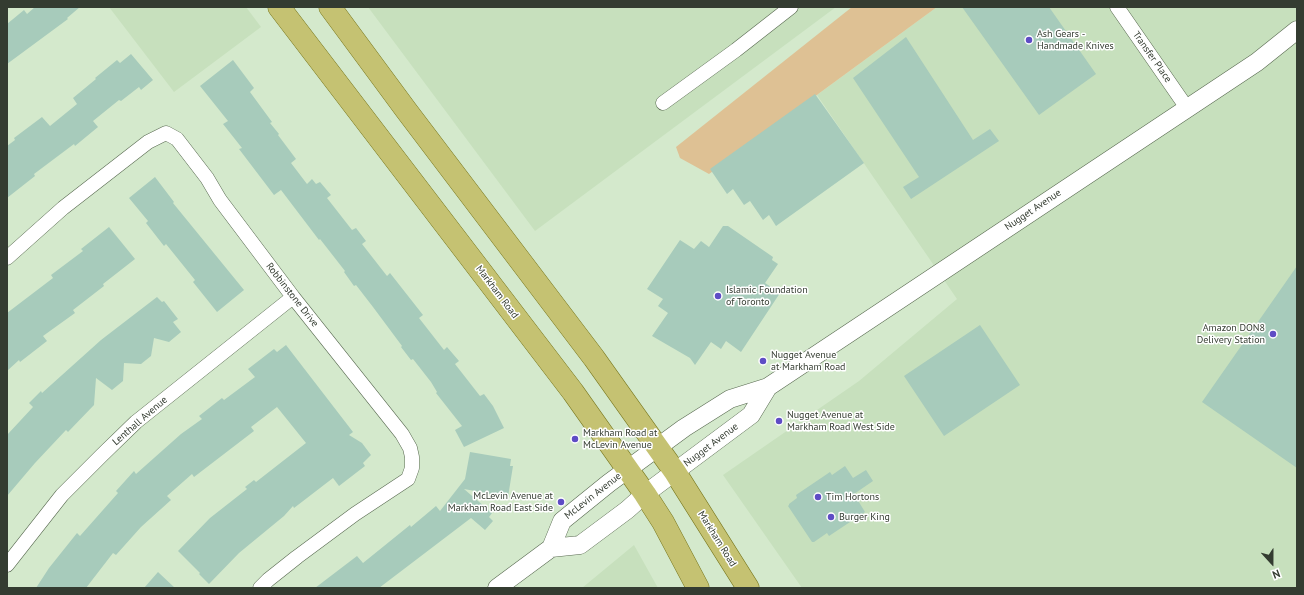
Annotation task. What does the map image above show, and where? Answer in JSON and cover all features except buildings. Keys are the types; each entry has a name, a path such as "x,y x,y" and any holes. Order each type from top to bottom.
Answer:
{"main road":[{"name":"Markham Road","path":"279,7 573,392 646,494 663,522 698,588"},
{"name":"Markham Road","path":"330,7 594,358 675,472 748,588"}],"street":[{"path":"662,103 736,50 791,7"},
{"name":"Transfer Place","path":"1117,7 1187,108"},
{"name":"Nugget Avenue","path":"628,469 684,428 730,399 768,388 822,350 924,284 1257,62 1297,30"},
{"name":"Robbinstone Drive","path":"7,258 75,199 148,142 166,133 177,139 207,178 220,200 293,298 402,434 410,448 412,457 412,468 408,479 355,514 291,561 260,588"},
{"name":"Lenthall Avenue","path":"7,565 62,495 136,422 293,298"},
{"name":"Nugget Avenue","path":"646,494 751,415 768,388"},
{"name":"McLevin Avenue","path":"551,548 562,521 628,469"},
{"path":"497,588 551,548 580,545 646,494"}],"shaded area":[{"path":"109,7 246,7 261,27 174,92"},
{"path":"368,7 836,7 535,231"},
{"path":"852,7 937,7 709,174 680,158 676,147"},
{"path":"937,7 1297,7 1297,588 802,588 723,475 859,381 957,299 817,95"},
{"path":"634,545 658,588 582,588"}],"place":[{"name":"Ash Gears - Handmade Knives","path":"1029,40"},
{"name":"Islamic Foundation of Toronto","path":"718,296"},
{"name":"Amazon DON8 Delivery Station","path":"1273,334"},
{"name":"Nugget Avenue at Markham Road","path":"763,361"},
{"name":"Nugget Avenue at Markham Road West Side","path":"779,421"},
{"name":"Markham Road at McLevin Avenue","path":"575,439"},
{"name":"Tim Hortons","path":"818,497"},
{"name":"McLevin Avenue at Markham Road East Side","path":"561,502"},
{"name":"Burger King","path":"831,517"}]}
